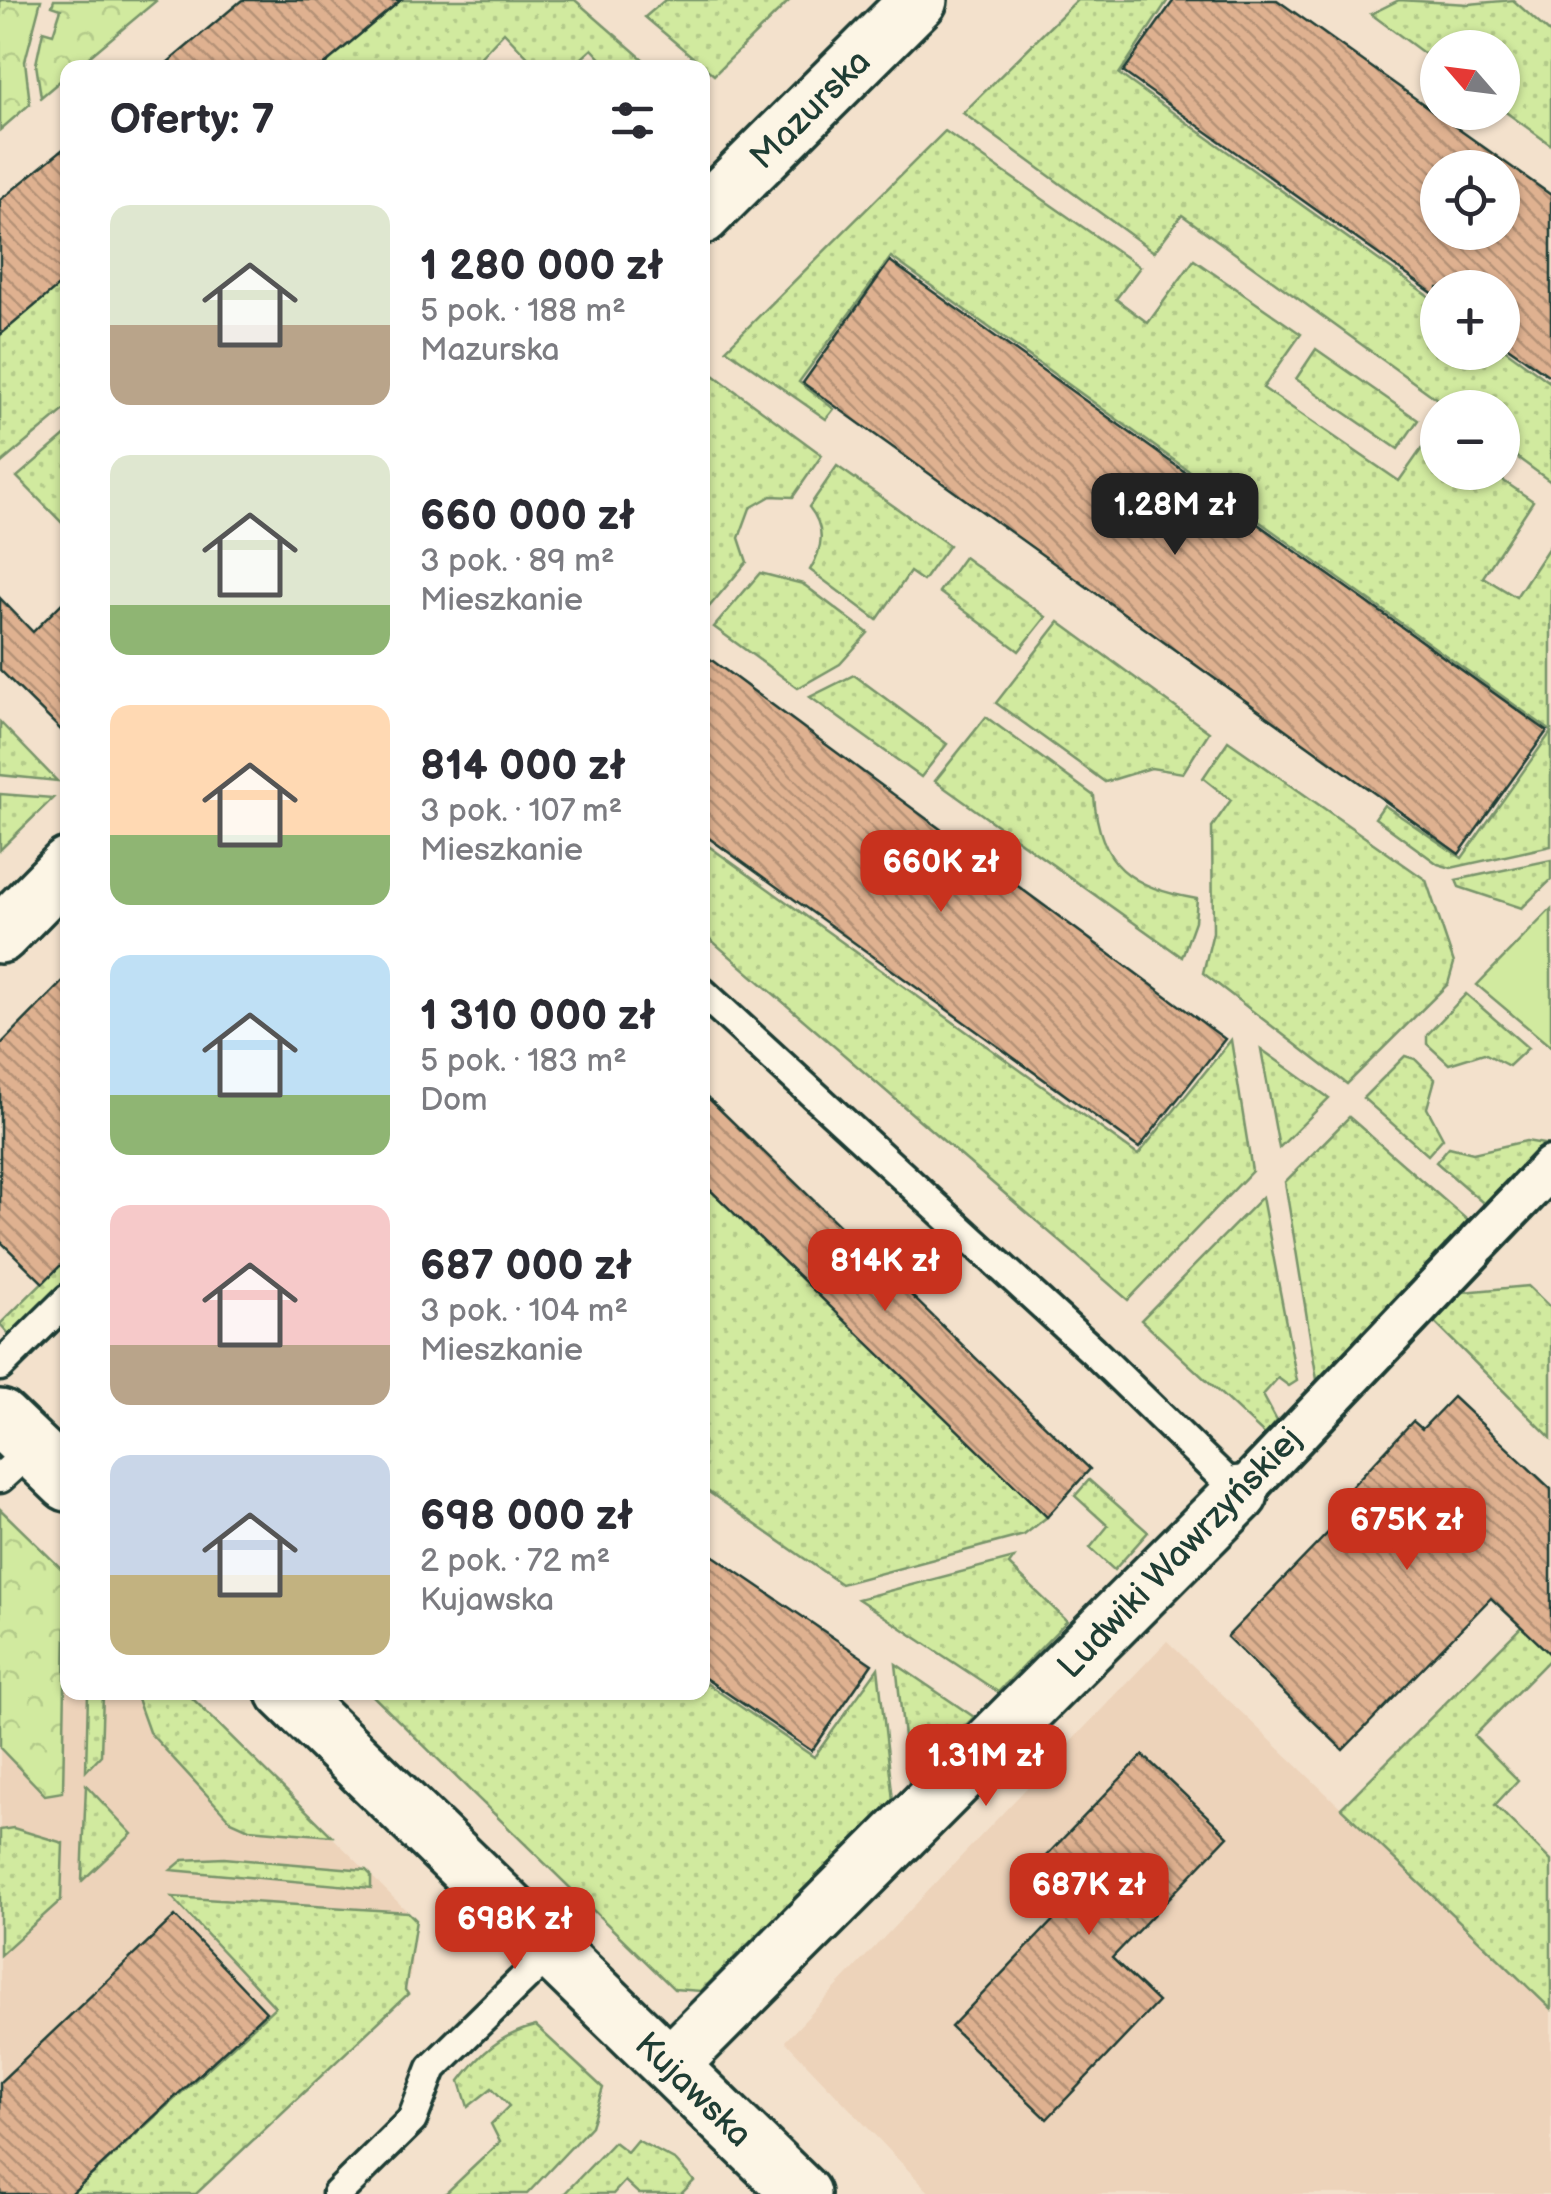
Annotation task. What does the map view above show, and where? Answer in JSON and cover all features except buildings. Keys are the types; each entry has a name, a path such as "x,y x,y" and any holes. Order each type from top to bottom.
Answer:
{"street":[{"name":"Mazurska","path":"710,208 919,0"},
{"path":"0,935 60,874"},
{"name":"Ludwiki Wawrzyńskiej","path":"671,2064 1240,1494 1551,1168"},
{"name":"Kujawska","path":"293,1700 802,2194"}],"lane":[{"path":"710,999 1092,1350 1240,1494"},
{"path":"0,1366 60,1307"},
{"path":"337,2194 412,2120 432,2068 553,1950"}],"shaded area":[{"path":"0,1509 60,1567 60,1700 194,1700 416,1920 410,1977 265,2012 71,2194 0,2194"},
{"path":"1167,1641 1551,2009 1551,2194 931,2194 785,2041"}],"green space":[{"path":"0,0 41,0 25,61 30,104 0,130"},
{"path":"54,0 156,1 85,60 60,60 60,81 41,97 36,64 43,31 53,34 61,9 52,6"},
{"path":"401,0 575,0 644,60 602,60 592,49 580,60 530,60 504,32 478,60 330,60"},
{"path":"665,0 790,0 714,75 710,60 696,60 645,17"},
{"path":"1077,0 1168,0 1119,74 1420,290 1420,370 1520,370 1520,360 1551,383 1551,482 1520,459 1520,390 1424,390 1182,215 1154,252 963,113"},
{"path":"1399,0 1469,4 1513,0 1551,34 1551,145 1520,122 1520,30 1420,30 1420,50 1371,14"},
{"path":"945,131 1140,267 1116,299 1148,323 1194,260 1301,334 1263,388 1399,481 1420,451 1420,490 1517,490 1533,501 1483,577 1516,597 1551,544 1551,731 891,257 799,382 834,409 826,419 726,349"},
{"path":"60,284 60,414 0,464 0,335"},
{"path":"1316,349 1418,420 1398,449 1296,379"},
{"path":"710,372 822,455 793,497 771,496 750,508 739,538 747,562 710,606"},
{"path":"60,440 60,521 17,477"},
{"path":"837,466 949,545 923,581 910,572 877,620 810,570 821,538 809,507"},
{"path":"964,557 1046,617 1019,651 939,592"},
{"path":"760,573 803,584 868,633 840,664 798,688 714,627"},
{"path":"1059,622 1209,732 1183,773 1151,768 1105,782 996,703"},
{"path":"854,675 947,744 921,777 810,697"},
{"path":"986,717 1094,796 1103,840 1123,870 1154,888 1197,899 1195,921 1182,957 935,781"},
{"path":"0,722 57,781 0,775"},
{"path":"1551,732 1551,846 1451,868 1438,864 1375,818 1384,805 1462,858"},
{"path":"1228,741 1426,880 1454,963 1448,984 1347,1084 1203,973 1213,932 1212,827 1231,800 1203,778"},
{"path":"0,794 53,798 0,850"},
{"path":"710,847 1138,1155 1231,1040 1252,1171 1128,1300 710,939"},
{"path":"1551,860 1551,880 1522,908 1459,887 1456,880"},
{"path":"1551,909 1551,1047 1477,985"},
{"path":"1466,994 1528,1048 1509,1066 1484,1053 1449,1064 1427,1044 1427,1035"},
{"path":"1261,1049 1329,1098 1279,1148"},
{"path":"1405,1056 1415,1059 1435,1079 1427,1108 1443,1138 1428,1155 1363,1098"},
{"path":"1349,1117 1473,1225 1318,1386 1285,1182"},
{"path":"1526,1141 1550,1145 1489,1208 1436,1162 1449,1147 1473,1153"},
{"path":"710,1190 1047,1517 1024,1535 841,1584 710,1493"},
{"path":"1262,1197 1297,1381 1289,1386 1278,1378 1263,1395 1277,1421 1265,1435 1141,1320"},
{"path":"60,1265 60,1287 11,1336 0,1324"},
{"path":"1528,1286 1551,1308 1551,1438 1434,1322 1463,1292"},
{"path":"1089,1480 1148,1532 1114,1570 1090,1548 1108,1526 1075,1496"},
{"path":"0,1509 60,1567 63,1792 45,1795 0,1748"},
{"path":"1014,1558 1009,1565 1067,1621 998,1692 858,1599"},
{"path":"1551,1597 1551,1658 1474,1736 1518,1780 1495,1805 1551,1861 1551,2009 1341,1808"},
{"path":"896,1664 974,1717 909,1783"},
{"path":"878,1668 893,1800 701,1991 674,1989 377,1700 710,1700 710,1686 814,1757"},
{"path":"88,1700 103,1700 101,1755 86,1771"},
{"path":"138,1700 194,1700 332,1836 249,1829 231,1821 149,1732"},
{"path":"86,1785 132,1834 82,1881"},
{"path":"13,1828 63,1843 61,1900 0,1955 0,1830"},
{"path":"224,1858 366,1870 371,1875 371,1888 171,1870 183,1860"},
{"path":"172,1897 408,1912 416,1920 405,1990 408,1994 196,2194 71,2194 275,2007"},
{"path":"536,2026 603,2088 591,2126 527,2194 445,2194 500,2142 491,2124 509,2106 492,2088 468,2107 460,2081 493,2046"},
{"path":"637,2140 676,2161 694,2181 681,2194 639,2194 625,2181 613,2194 564,2194 614,2142 627,2152"}]}
